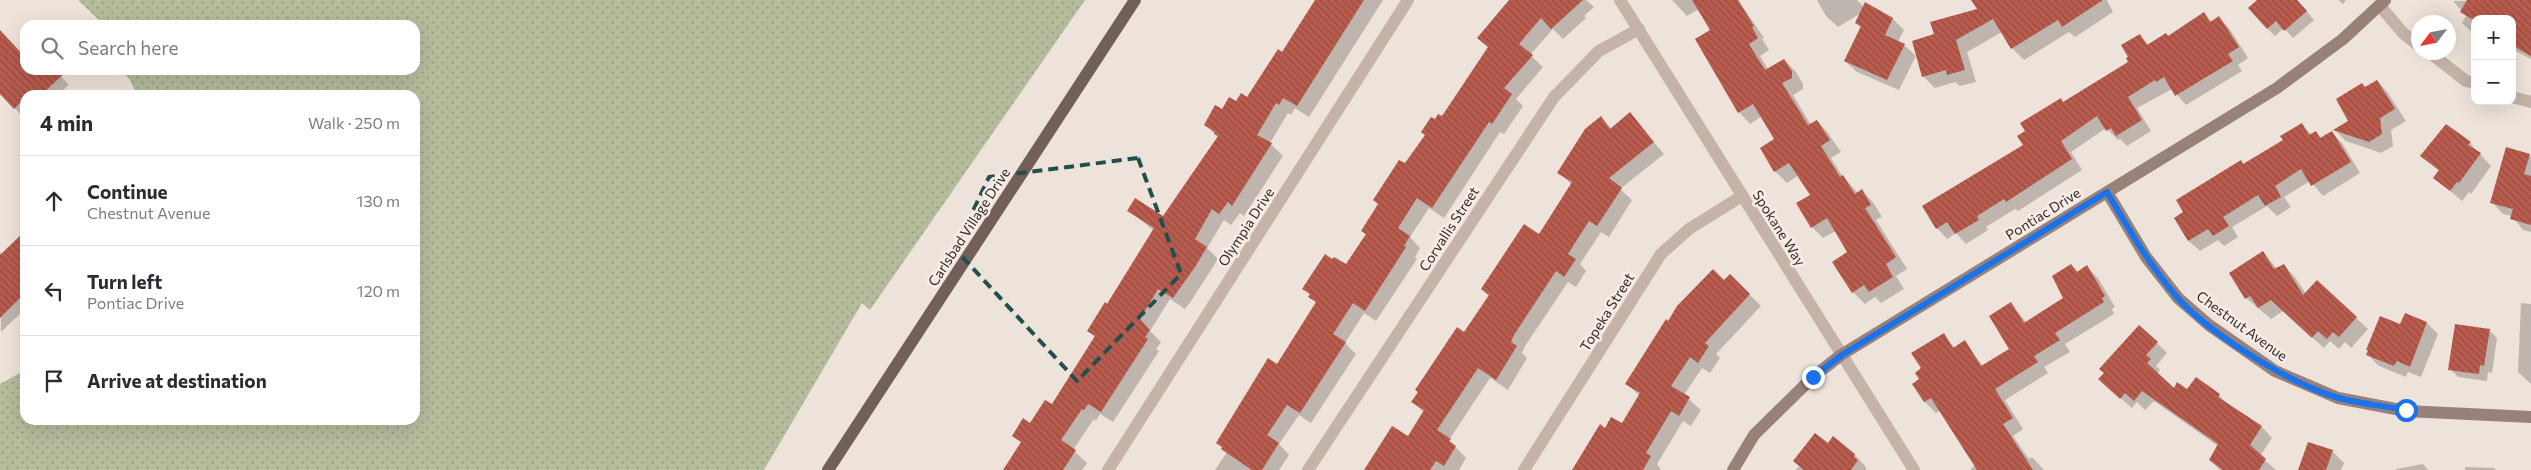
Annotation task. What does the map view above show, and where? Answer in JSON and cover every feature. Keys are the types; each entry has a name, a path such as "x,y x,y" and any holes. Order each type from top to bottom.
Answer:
{"main road":[{"name":"Carlsbad Village Drive","path":"828,470 1135,0"},
{"name":"Pontiac Drive","path":"1733,470 1754,435 1813,377 1842,355 2277,88 2343,39 2382,3"},
{"name":"Chestnut Avenue","path":"2107,192 2146,257 2178,298 2209,325 2275,372 2338,398 2406,410 2531,417"}],"street":[{"name":"Olympia Drive","path":"1108,470 1408,0"},
{"name":"Spokane Way","path":"1620,0 1914,470"},
{"path":"2382,3 2403,33 2411,39"},
{"name":"Corvallis Street","path":"1308,470 1554,97 1599,51 1639,29"},
{"path":"2439,60 2466,81 2471,83"},
{"path":"2516,98 2531,102"},
{"name":"Topeka Street","path":"1524,470 1661,254 1689,229 1742,196"}],"highlighted area":[{"path":"1138,158 1181,274 1077,381 955,249 989,177"}],"green space":[{"path":"78,0 1085,0 870,310 862,303 764,470 0,470 0,384 20,373 20,425 420,425 420,90 135,90 126,75 420,75 420,20 99,20"}],"building":[{"path":"1315,0 1364,0 1297,106 1283,98 1279,105 1276,103 1257,135 1272,143 1232,206 1228,202 1219,214 1212,209 1195,239 1207,247 1195,267 1173,298 1158,289 1140,319 1150,330 1145,337 1148,339 1101,412 1088,404 1084,410 1082,409 1061,440 1076,450 1063,470 1003,470 1021,442 1012,436 1023,418 1030,423 1045,400 1052,404 1095,336 1087,331 1105,302 1107,304 1154,228 1127,211 1135,198 1163,216 1218,136 1204,125 1215,105 1222,109 1229,97 1236,101 1241,93 1247,97 1278,49 1282,52"},
{"path":"1509,0 1583,0 1551,29 1541,18 1519,44 1533,55 1504,88 1512,94 1492,124 1489,122 1432,208 1417,198 1398,228 1410,236 1404,246 1406,247 1365,311 1353,303 1333,334 1346,342 1300,413 1287,405 1267,435 1279,443 1262,470 1252,470 1221,449 1222,447 1216,443 1268,358 1277,364 1316,302 1308,297 1310,294 1302,289 1325,254 1332,259 1334,257 1346,264 1366,234 1361,231 1378,204 1373,200 1399,160 1405,163 1425,135 1421,132 1431,117 1435,119 1438,114 1442,116 1488,47 1477,38"},
{"path":"1692,0 1738,0 1754,26 1752,27 1758,38 1749,44 1765,70 1784,59 1792,71 1792,78 1782,83 1808,125 1817,120 1830,140 1821,146 1840,177 1843,175 1855,194 1862,189 1871,205 1865,208 1896,257 1886,264 1893,277 1869,292 1864,285 1852,293 1832,262 1847,252 1827,218 1811,228 1796,203 1810,195 1789,163 1774,172 1760,148 1774,139 1753,104 1738,113 1695,39 1710,30"},
{"path":"1971,0 2103,0 2062,27 2058,20 2011,49 1993,19 1956,40 1965,70 1947,75 1946,70 1922,77 1912,41 1934,34 1930,22 1977,9"},
{"path":"2257,0 2297,0 2307,11 2284,31 2276,21 2267,29 2248,8"},
{"path":"2467,0 2531,0 2531,56 2516,47 2516,15 2471,15 2471,18 2460,12"},
{"path":"1865,2 1893,18 1885,35 1905,44 1887,80 1844,61 1861,26 1855,23"},
{"path":"2204,12 2210,22 2219,16 2239,47 2228,54 2233,61 2175,96 2164,77 2156,82 2155,80 2128,97 2142,120 2116,136 2111,128 2106,131 2097,116 2061,141 2072,159 2006,202 2004,199 1977,216 1979,220 1955,234 1947,222 1936,229 1922,206 2023,145 2017,136 2025,131 2020,123 2061,98 2063,102 2128,62 2126,58 2128,57 2121,45 2140,34 2147,45 2166,33 2168,36"},
{"path":"0,30 20,52 20,75 63,75 46,90 20,90 20,103 14,109 0,94"},
{"path":"2377,80 2395,109 2380,118 2382,134 2369,142 2333,130 2348,121 2336,99 2362,83 2365,87"},
{"path":"1630,112 1654,142 1609,178 1622,188 1597,226 1589,221 1568,254 1576,259 1564,277 1556,271 1514,335 1511,342 1517,346 1496,380 1478,368 1437,430 1451,439 1449,441 1456,446 1444,466 1436,461 1430,470 1364,470 1392,426 1408,436 1424,410 1411,402 1418,392 1415,390 1457,327 1464,332 1489,295 1481,289 1524,224 1539,234 1572,182 1557,173 1585,129 1601,116 1610,129"},
{"path":"2302,123 2309,135 2316,131 2320,138 2332,131 2351,162 2311,186 2301,169 2275,186 2281,197 2265,206 2258,195 2223,217 2229,226 2213,236 2208,229 2188,241 2174,218 2183,212 2176,200 2241,160 2243,164 2283,140 2280,136"},
{"path":"2446,124 2471,142 2468,145 2481,153 2459,183 2457,182 2450,191 2433,178 2439,170 2420,156"},
{"path":"2506,147 2530,154 2524,174 2531,176 2531,225 2510,219 2513,209 2490,203"},
{"path":"20,236 20,298 0,318 0,255"},
{"path":"2263,251 2274,269 2284,264 2303,295 2317,280 2357,317 2339,337 2333,332 2327,339 2318,331 2312,338 2271,300 2258,308 2250,296 2245,299 2229,273"},
{"path":"2071,264 2077,272 2087,265 2105,296 2102,298 2104,302 2055,333 2060,340 2034,356 2038,362 1995,389 2013,418 2003,424 2033,470 1977,470 1931,398 1924,402 1912,384 1919,379 1915,373 1921,368 1911,353 1944,333 1953,348 1965,340 1981,366 2009,349 1989,316 2011,302 2024,323 2063,298 2052,276"},
{"path":"1713,269 1724,280 1730,274 1750,294 1705,343 1709,346 1698,363 1690,357 1671,386 1690,397 1679,416 1671,411 1646,453 1651,456 1643,470 1572,470 1600,424 1605,428 1611,417 1622,423 1640,393 1625,384 1666,319 1668,321 1677,306"},
{"path":"2405,313 2427,322 2410,367 2397,361 2394,366 2366,355 2368,350 2366,350 2380,316 2400,324"},
{"path":"2455,324 2490,329 2484,366 2480,365 2479,374 2448,370"},
{"path":"2139,325 2158,342 2146,355 2151,359 2147,363 2174,388 2177,382 2187,389 2196,377 2220,394 2218,397 2262,426 2250,445 2266,459 2259,470 2223,470 2209,460 2218,444 2142,391 2134,401 2125,393 2120,399 2098,379 2104,373 2099,369"},
{"path":"1815,433 1828,443 1833,436 1855,454 1854,457 1858,460 1851,470 1804,470 1793,461"},
{"path":"2308,442 2333,450 2326,470 2298,470"}],"route":[{"path":"1813,377 1842,355 2107,192 2146,257 2178,298 2209,325 2275,372 2338,398 2406,410"}]}
